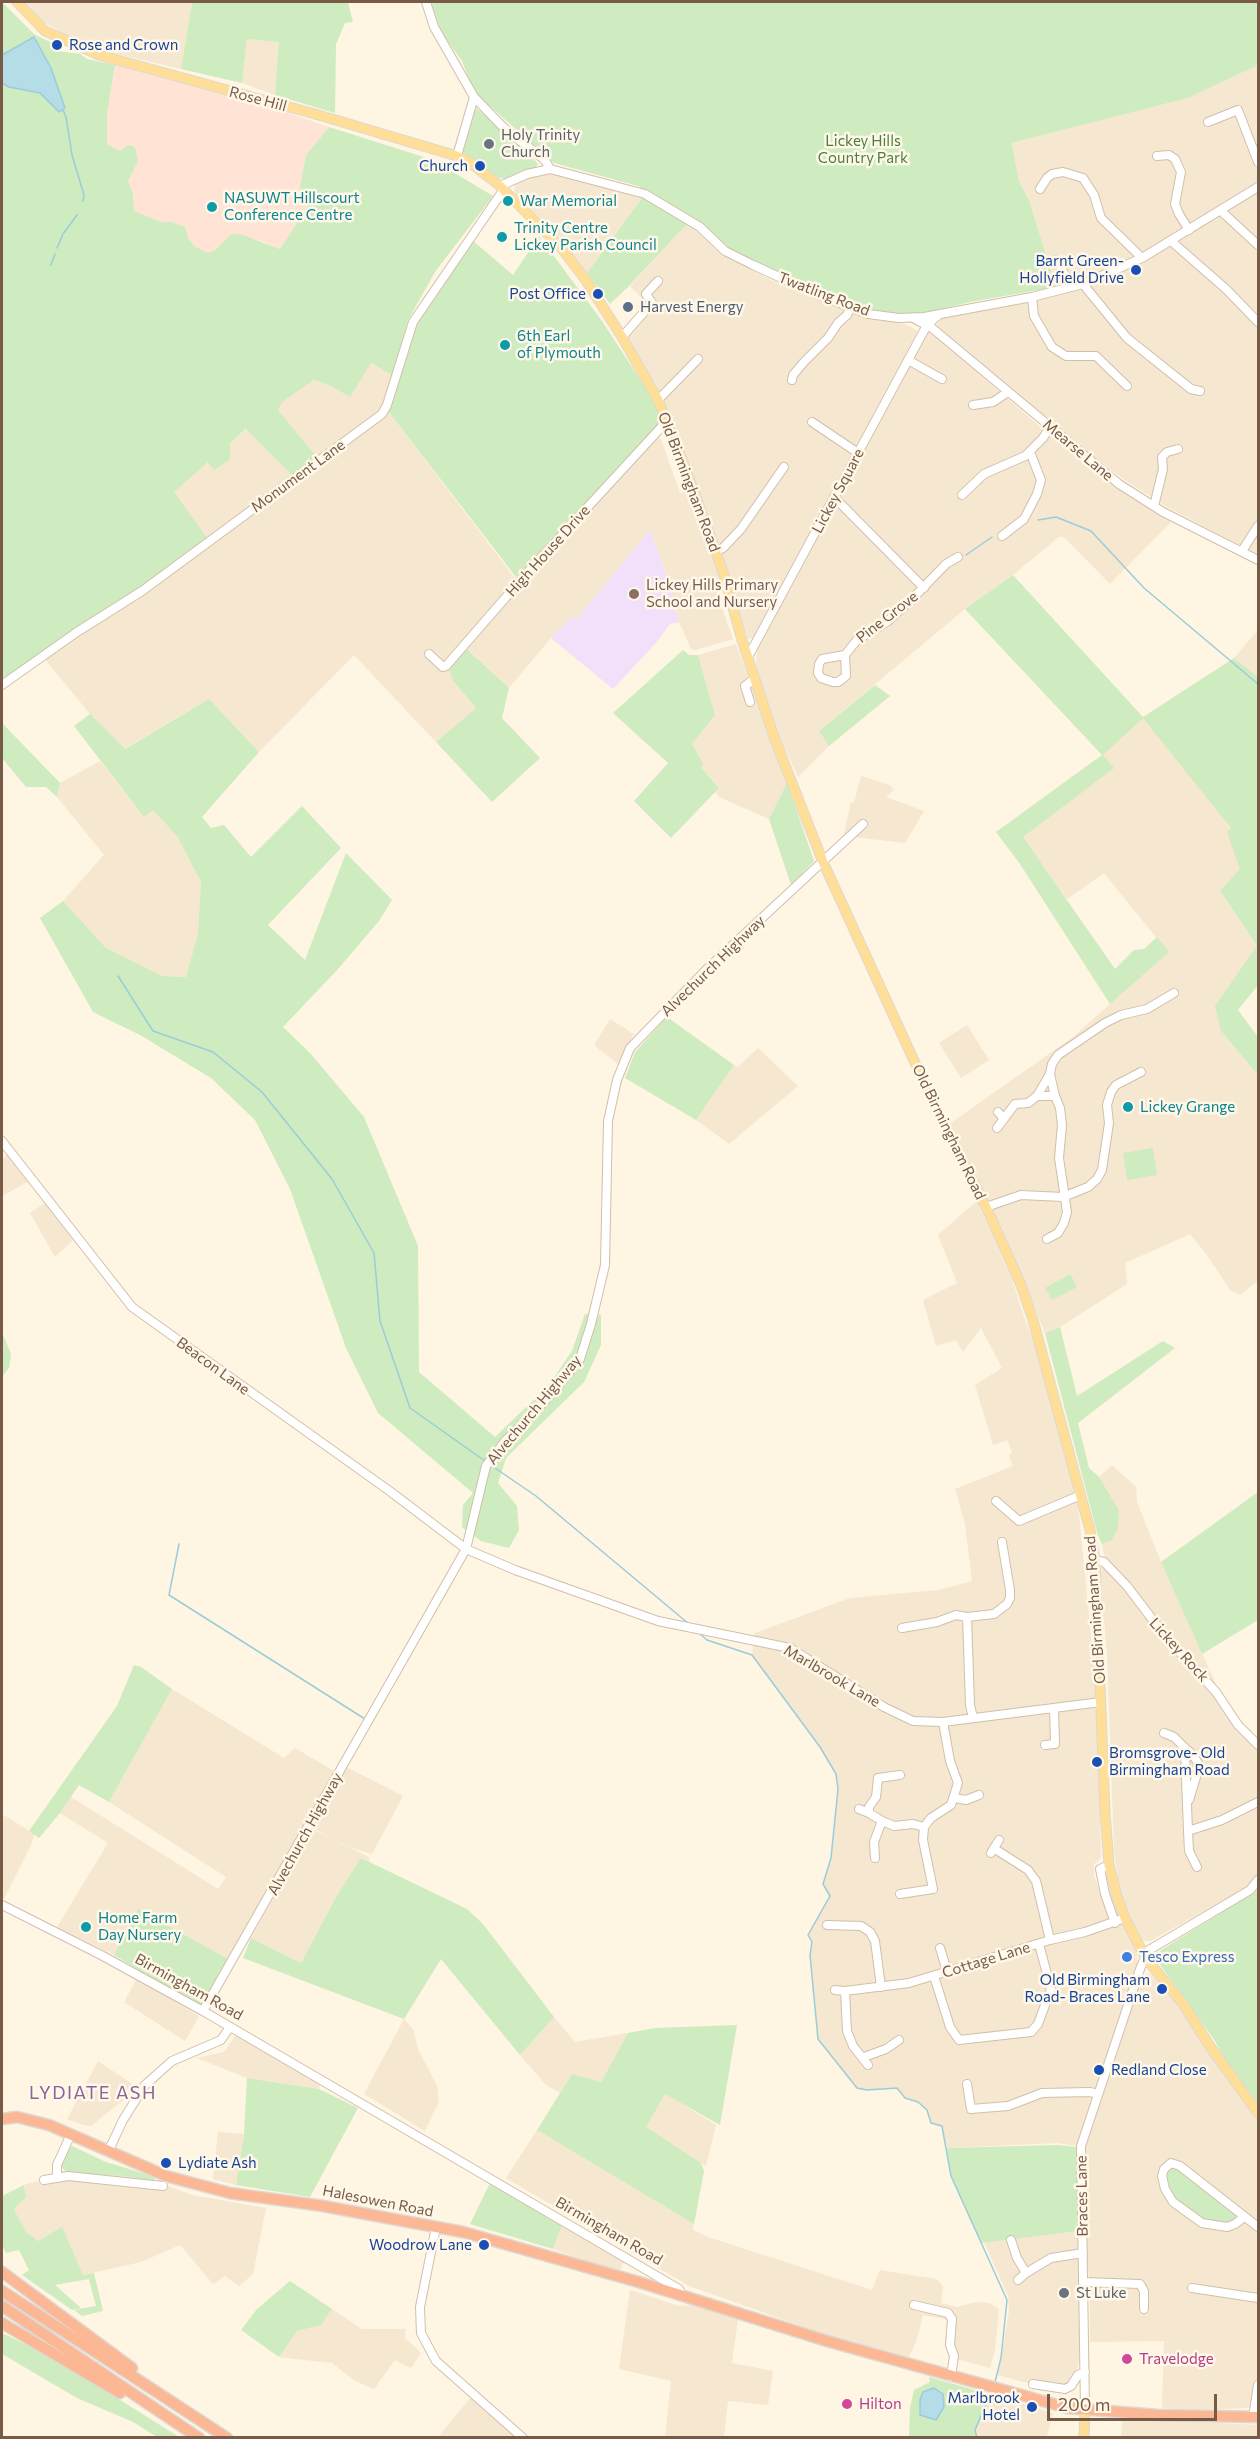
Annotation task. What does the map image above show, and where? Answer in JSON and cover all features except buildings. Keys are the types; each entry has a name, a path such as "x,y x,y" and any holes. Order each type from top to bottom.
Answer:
{"highway":[{"name":"Halesowen Road","path":"2,2119 17,2117 49,2125 166,2176 230,2193 323,2206 463,2232 682,2295"},
{"path":"2,2272 227,2438"},
{"path":"2,2291 213,2428"},
{"name":"Birmingham Road","path":"682,2295 826,2342 1068,2408 1158,2415 1256,2417"},
{"path":"2,2306 197,2438"},
{"path":"2,2323 197,2438"}],"main road":[{"name":"Rose Hill","path":"17,2 45,31 99,55 457,156 502,188"},
{"name":"Old Birmingham Road","path":"502,188 562,249 585,279 658,400 715,552 754,680 823,862 932,1100 986,1207 1030,1310 1081,1496 1095,1560 1109,1865 1125,1918 1144,1955 1184,2005 1209,2045 1258,2112"},
{"path":"1084,2438 1085,2410"}],"street":[{"path":"426,2 434,27 474,97 504,128 545,160 550,169"},
{"path":"457,156 474,97"},
{"path":"1208,122 1238,110 1258,162"},
{"path":"1157,156 1169,155 1175,159 1181,172 1175,204 1189,230"},
{"name":"Twatling Road","path":"502,188 534,171 550,169 645,194 700,227 724,251 813,293 868,314 914,318 1032,297 1083,284 1142,258 1258,187"},
{"path":"1040,189 1052,174 1063,172 1083,178 1094,195 1101,218 1142,258"},
{"name":"Monument Lane","path":"2,685 77,632 142,591 382,414 387,405 413,322 502,188"},
{"path":"1220,210 1258,245"},
{"path":"1170,241 1226,289 1258,322"},
{"path":"1056,260 1072,286"},
{"path":"622,337 652,303 646,294 658,282"},
{"path":"1083,284 1127,338 1191,388 1200,391"},
{"path":"1032,297 1034,316 1052,347 1066,356 1096,356 1127,386"},
{"path":"792,380 793,375 804,362 828,338 838,323 848,315 851,307"},
{"path":"927,325 941,313"},
{"name":"Mearse Lane","path":"914,318 927,325 1119,484 1154,506 1258,560"},
{"name":"Lickey Square","path":"748,657 927,325"},
{"path":"658,400 698,359"},
{"path":"908,360 942,379"},
{"path":"971,406 993,402 1008,392"},
{"name":"High House Drive","path":"429,654 443,667 446,666 527,573 667,422"},
{"path":"812,422 858,453"},
{"path":"962,495 984,474 1025,456 1043,438 1050,427"},
{"path":"1154,506 1163,469 1162,457 1167,452 1178,449"},
{"path":"1002,536 1024,519 1037,494 1041,480 1030,452"},
{"path":"715,552 723,548 741,529 784,467"},
{"path":"834,497 924,588"},
{"path":"1242,551 1258,526"},
{"name":"Pine Grove","path":"845,655 856,640 888,621 946,564 958,557"},
{"path":"750,702 745,686 754,680"},
{"name":"Alvechurch Highway","path":"203,2011 466,1549 486,1466 506,1440 545,1401 580,1359 589,1333 605,1265 608,1120 617,1080 630,1048 706,970 863,824"},
{"path":"997,1128 1015,1104 1028,1103 1037,1096 1058,1055 1104,1023 1121,1015 1147,1009 1174,993"},
{"path":"986,1207 1021,1195 1063,1197 1088,1187 1097,1179 1102,1170 1109,1123 1107,1105 1111,1092 1116,1085 1141,1072"},
{"path":"1047,1239 1058,1233 1067,1212 1059,1158 1062,1125 1060,1108 1050,1074"},
{"path":"1037,1096 1055,1096"},
{"path":"998,1112 1004,1119"},
{"name":"Beacon Lane","path":"2,1141 132,1307 391,1492 466,1549"},
{"path":"996,1501 1019,1521 1081,1496"},
{"path":"902,1628 956,1616 994,1614 1007,1604 1010,1590 1002,1542"},
{"name":"Marlbrook Lane","path":"466,1549 515,1570 658,1621 790,1648 884,1707 914,1721 943,1722 1101,1701"},
{"name":"Lickey Rock","path":"1095,1560 1104,1562 1127,1586 1165,1636 1216,1692 1238,1725 1258,1745"},
{"path":"967,1617 970,1705 973,1718"},
{"path":"1045,1744 1055,1744 1054,1708"},
{"path":"905,1895 937,1888 923,1840 924,1827 931,1818 951,1805 958,1783 950,1761 943,1722"},
{"path":"1164,1732 1183,1746 1185,1752 1189,1851 1197,1867"},
{"path":"869,1813 869,1808 876,1797 874,1778 900,1775"},
{"path":"955,1798 966,1800 979,1795"},
{"path":"1188,1831 1222,1820 1258,1802"},
{"path":"859,1809 894,1826 913,1824 924,1827"},
{"path":"875,1858 874,1842 882,1821"},
{"path":"999,1840 993,1851 1028,1870 1036,1881 1050,1940"},
{"path":"1109,1865 1100,1869 1105,1894 1115,1923"},
{"path":"1144,1955 1250,1890 1258,1880"},
{"name":"Birmingham Road","path":"2,1905 101,1955 203,2011 679,2289 682,2295"},
{"name":"Cottage Lane","path":"835,1990 881,1987 934,1976 1050,1940 1115,1923 1125,1918"},
{"path":"827,1925 861,1926 870,1932 875,1941 881,1987"},
{"path":"934,1976 950,2027 959,2040 1031,2032 1038,2024 1051,1989 1040,1944"},
{"path":"940,1948 947,1971"},
{"name":"Braces Lane","path":"1085,2410 1081,2146 1144,1955"},
{"path":"845,1991 847,2031 853,2046 864,2057 868,2065"},
{"path":"109,2150 123,2120 145,2085 172,2061 221,2040 230,2027"},
{"path":"864,2057 886,2049 899,2040"},
{"path":"967,2084 971,2109 1008,2106 1042,2093 1090,2092 1098,2094"},
{"path":"57,2178 57,2165 71,2134"},
{"path":"1244,2217 1227,2227 1202,2223 1173,2202 1165,2188 1162,2176 1164,2169 1171,2163 1180,2166 1258,2227"},
{"path":"44,2180 68,2176 163,2186"},
{"path":"436,2228 420,2307 421,2332 436,2361 523,2438"},
{"path":"1011,2240 1017,2258 1026,2273"},
{"path":"1018,2280 1051,2258 1083,2253"},
{"path":"1083,2282 1140,2284 1144,2291 1144,2310"},
{"path":"1192,2288 1258,2298"},
{"path":"914,2305 948,2313 952,2319 950,2345 954,2356 951,2377"},
{"path":"1033,2384 1065,2389 1071,2386 1078,2375 1085,2372"},
{"path":"1256,2417 1258,2391"}],"shaded area":[{"path":"26,2 192,2 181,69 113,53 79,42 43,22"},
{"path":"247,39 280,42 275,95 242,83"},
{"name":"NASUWT Hillscourt Conference Centre","path":"115,65 274,108 329,127 306,155 310,201 280,249 262,241 230,235 215,250 207,254 114,214 107,145 107,114"},
{"path":"1258,65 1258,182 1206,216 1123,264 1085,281 1056,287 1029,200 1019,182 1012,143 1188,98"},
{"path":"547,174 642,198 587,273 514,193 515,183 530,176"},
{"path":"1258,192 1258,555 1167,507 1123,479 1053,425 936,326 946,314 1037,300 1095,282 1141,261"},
{"path":"688,223 723,254 765,277 812,298 865,317 905,324 918,331 754,638 748,639 673,419 627,336 651,308 630,286"},
{"path":"925,331 930,331 1054,439 1125,493 1171,522 1110,584 1064,537 1059,537 1013,575 965,609 819,731 829,746 798,777 778,734 756,668 757,650"},
{"path":"370,363 393,376 382,410 317,457 275,406 314,380 329,385 350,397"},
{"path":"388,411 520,585 658,438 661,439 680,493 687,490 719,577 713,582 733,639 696,650 691,649 679,622 665,571 650,530 577,619 551,638 509,688 467,648 454,682 476,708 436,742 354,655 259,752 209,699 124,749 90,714 43,657 217,538 357,437"},
{"path":"247,429 292,475 207,538 172,492"},
{"name":"Lickey Hills Primary School and Nursery","path":"650,530 665,571 679,622 670,624 655,644 613,689 551,638 572,617 577,619"},
{"path":"1258,630 1258,677 1234,658"},
{"path":"736,644 787,783 769,819 719,797 716,792 719,787 701,767 692,744 715,715 698,655"},
{"path":"1143,717 1202,789 1254,860 1220,892 1257,946 1221,1031 1258,1075 1258,1281 1240,1295 1230,1290 1190,1234 1125,1263 1127,1284 1060,1327 1045,1333 1014,1258 969,1162 948,1125 1073,1037 1168,952 1104,873 1067,899 1022,837 1113,768 1102,755"},
{"path":"100,761 144,817 153,809 177,836 201,882 198,933 186,977 162,976 106,948 63,901 104,855 57,797 60,783"},
{"path":"861,776 890,785 894,790 886,797 924,811 905,843 854,837 844,833 851,802 854,803"},
{"path":"610,1019 634,1034 618,1064 594,1045"},
{"path":"967,1025 989,1060 961,1078 939,1043"},
{"path":"758,1048 798,1086 729,1144 696,1120 734,1065 738,1067"},
{"path":"8,1154 29,1181 2,1196 2,1159"},
{"path":"977,1201 1013,1282 1044,1368 1078,1504 1096,1686 1101,1858 1094,1864 1094,1875 1111,1925 1123,1922 1137,1953 1137,1963 1077,2146 1057,2143 947,2148 942,2127 931,2123 927,2110 917,2102 905,2098 897,2088 867,2090 857,2088 818,2039 810,1955 812,1942 808,1935 829,1896 823,1884 831,1858 838,1789 836,1774 820,1747 752,1655 755,1633 850,1598 939,1590 972,1581 965,1524 955,1489 1013,1466 1009,1456 1012,1452 1007,1440 993,1445 975,1385 1002,1368 981,1328 963,1352 956,1340 936,1346 923,1300 957,1283 938,1235"},
{"path":"45,1203 73,1240 55,1257 30,1213"},
{"path":"1112,1465 1136,1487 1137,1502 1161,1562 1216,1684 1207,1687 1238,1733 1258,1749 1258,1875 1250,1886 1150,1941 1140,1940 1126,1906 1118,1880 1114,1850 1107,1653 1099,1568 1107,1568 1102,1544 1111,1541 1119,1510 1099,1477"},
{"path":"172,1689 284,1758 295,1748 336,1772 230,1960 138,1909 114,1955 57,1927 108,1843 60,1813 71,1797 218,1889 226,1877 109,1802"},
{"path":"346,1767 403,1796 372,1854 343,1845 313,1828"},
{"path":"4,1815 34,1834 32,1843 4,1899 2,1897 2,1820"},
{"path":"312,1829 369,1857 370,1862 362,1858 336,1897 301,1963 251,1938"},
{"path":"1150,1973 1183,2010 1246,2105 1258,2116 1258,2390 1254,2390 1249,2408 1196,2410 1162,2408 1164,2341 1090,2342 1090,2287 1086,2250 1083,2147 1141,1976"},
{"path":"137,1978 199,2016 185,2041 124,2002"},
{"path":"554,2017 575,2042 628,2033 601,2082 572,2074 560,2093 546,2085 520,2055"},
{"path":"404,2019 413,2029 418,2049 437,2086 439,2101 425,2131 364,2094"},
{"path":"235,2036 239,2036 320,2084 319,2089 247,2078 197,2058 224,2052"},
{"path":"98,2061 138,2088 91,2126 67,2119"},
{"path":"665,2093 716,2125 706,2166 645,2128"},
{"path":"537,2130 694,2224 693,2230 711,2238 872,2290 880,2270 936,2279 943,2286 941,2303 957,2307 976,2302 989,2303 999,2309 995,2349 990,2368 957,2359 952,2347 954,2322 940,2318 923,2315 917,2339 909,2357 821,2333 689,2286 506,2178"},
{"path":"218,2132 244,2134 236,2185 213,2179"},
{"path":"67,2173 124,2176 154,2181 192,2195 266,2208 253,2274 239,2286 225,2276 213,2284 180,2245 141,2262 83,2275 62,2228 38,2241 26,2232 14,2209 26,2197 24,2185"},
{"path":"563,2223 624,2262 619,2272 553,2249"},
{"path":"1079,2231 1079,2361 1076,2376 1060,2388 1031,2384 998,2375 1009,2311 1008,2296 984,2242"},
{"path":"630,2290 679,2306 692,2305 738,2319 732,2363 773,2371 768,2405 728,2401 724,2437 665,2437 671,2381 619,2369"},
{"path":"332,2309 362,2329 406,2329 405,2338 421,2353 411,2368 395,2360 374,2389 355,2381 332,2363 279,2357 297,2331 321,2325"},
{"path":"992,2395 1053,2413 1047,2436 1079,2437 977,2437 976,2430"},
{"path":"471,2397 519,2438 437,2438"},
{"path":"1122,2418 1258,2425 1258,2437 1121,2438"}],"green space":[{"path":"2,2 34,34 54,44 57,51 80,54 87,59 115,65 107,114 107,144 120,151 128,145 135,147 138,161 128,181 133,195 134,211 161,222 171,222 185,227 188,238 194,246 208,253 215,250 230,235 240,234 280,249 310,202 299,193 306,155 329,127 433,160 493,196 435,272 408,320 393,376 371,363 350,397 329,385 314,380 282,402 278,410 317,457 292,475 246,429 230,443 230,459 214,470 208,462 174,492 207,538 142,588 2,679"},
{"path":"192,2 348,2 353,22 345,23 336,44 335,113 275,95 279,42 247,39 242,83 181,69"},
{"name":"Lickey Hills Country Park","path":"431,2 1258,2 1258,65 1188,98 1012,143 1019,182 1029,200 1056,287 900,316 869,310 816,291 728,250 705,227 638,186 554,163 474,92 462,61 441,32"},
{"path":"476,108 516,140 538,164 536,167 507,179 499,178 462,156"},
{"path":"642,198 663,207 688,223 610,304 587,273"},
{"path":"539,236 602,321 654,401 660,425 516,577 388,411 417,324 472,240 513,275"},
{"path":"1013,575 1143,717 1234,658 1258,677 1258,985 1238,1010 1258,1037 1258,1075 1221,1031 1215,1006 1257,946 1220,891 1240,869 1227,832 1231,828 1143,718 1103,755 1114,768 1023,837 1115,969 1134,950 1144,949 1157,937 1169,952 1110,1004 1020,864 996,832 1102,755 965,609"},
{"path":"466,648 509,688 502,718 540,758 492,802 436,742 476,708 454,682 448,667"},
{"path":"683,650 689,655 698,655 715,715 692,744 703,764 701,767 719,788 671,838 634,801 668,763 613,713"},
{"path":"875,685 890,696 829,746 819,731"},
{"path":"209,699 259,752 202,817 211,828 224,825 251,857 302,806 341,848 268,925 305,960 346,853 392,900 379,921 338,969 283,1027 310,1053 364,1117 418,1246 419,1372 495,1437 548,1386 572,1351 585,1314 601,1315 601,1345 584,1382 506,1458 498,1483 517,1506 519,1530 509,1548 481,1541 462,1527 463,1505 473,1493 378,1413 346,1348 290,1189 255,1120 211,1078 140,1035 93,1012 40,918 63,901 106,948 162,976 186,977 198,933 201,882 177,836 153,810 144,817 74,726 90,714 125,749"},
{"path":"2,723 60,783 57,797 46,787 26,787 2,758"},
{"path":"787,783 814,861 791,885 769,819"},
{"path":"667,1017 734,1065 696,1120 625,1078 635,1052"},
{"path":"1153,1148 1157,1175 1127,1180 1123,1153"},
{"path":"1070,1274 1077,1287 1052,1300 1045,1288"},
{"path":"1060,1327 1077,1396 1163,1341 1175,1348 1078,1423 1089,1468 1099,1477 1119,1510 1118,1528 1111,1541 1102,1544 1045,1333"},
{"path":"2,1332 11,1354 9,1368 2,1377"},
{"path":"1258,1492 1258,1620 1202,1654 1161,1562"},
{"path":"134,1665 141,1667 172,1689 109,1802 79,1785 39,1838 29,1831 117,1706"},
{"path":"361,1858 467,1909 483,1924 554,2017 520,2055 441,1959 404,2019 243,1958 251,1938 301,1963 336,1897"},
{"path":"1258,1890 1258,2106 1237,2080 1213,2038 1153,1955"},
{"path":"138,1909 230,1960 204,2009 114,1955"},
{"path":"737,2025 720,2125 665,2094 646,2127 701,2163 704,2171 694,2224 537,2130 572,2074 601,2082 628,2033 655,2028"},
{"path":"247,2078 319,2089 358,2108 310,2197 236,2185 244,2134"},
{"path":"1057,2145 1076,2147 1079,2231 981,2243 951,2176 947,2148"},
{"path":"72,2146 106,2162 155,2177 154,2181 124,2176 67,2173 60,2165 63,2156"},
{"path":"1173,2166 1236,2213 1235,2222 1230,2224 1204,2222 1175,2201 1165,2174"},
{"path":"490,2183 563,2223 553,2249 470,2224"},
{"path":"24,2185 26,2197 14,2209 26,2232 38,2241 62,2227 83,2275 94,2273 103,2311 82,2316 74,2310 96,2306 89,2279 55,2285 81,2308 72,2310 22,2275 29,2270 19,2250 6,2253 2,2245 2,2196"},
{"path":"290,2281 332,2309 321,2325 297,2331 279,2357 241,2330 257,2309"},
{"path":"2,2333 31,2347 179,2437 157,2437 133,2422 77,2398 2,2354"},
{"path":"929,2377 992,2395 976,2430 977,2437 909,2438 910,2408 914,2390 930,2382"}],"water":[{"path":"34,37 51,68 65,108 59,112 40,93 9,87 2,83 2,55"},
{"path":"934,2388 943,2394 944,2407 936,2420 920,2415 920,2400 923,2392"}],"waterway":[{"path":"63,110 72,155 84,195 83,201"},
{"path":"57,248 63,234 77,215"},
{"path":"51,265 55,254"},
{"path":"1038,520 1056,517 1091,531 1144,588 1258,684"},
{"path":"966,555 992,537"},
{"path":"118,976 153,1031 213,1052 262,1092 332,1179 374,1253 380,1321 410,1408 485,1461"},
{"path":"492,1466 536,1496 689,1624"},
{"path":"179,1544 169,1595 365,1719"},
{"path":"699,1633 707,1640 752,1655 820,1747 836,1774 838,1789 831,1858 823,1884 830,1896 808,1935 812,1942 810,1955 818,2039 857,2088 867,2090 897,2088 905,2098 918,2102 927,2110 931,2123 942,2126 951,2176 1007,2300 1001,2358 995,2382"},
{"path":"977,2438 975,2430 991,2392"}],"place":[{"name":"Rose and Crown","path":"57,45"},
{"name":"Holy Trinity Church","path":"489,144"},
{"name":"Church","path":"480,166"},
{"name":"War Memorial","path":"508,201"},
{"name":"NASUWT Hillscourt Conference Centre","path":"212,207"},
{"name":"Trinity Centre Lickey Parish Council","path":"502,237"},
{"name":"Barnt Green- Hollyfield Drive","path":"1136,270"},
{"name":"Post Office","path":"598,294"},
{"name":"Harvest Energy","path":"628,307"},
{"name":"6th Earl of Plymouth","path":"505,345"},
{"name":"Lickey Hills Primary School and Nursery","path":"634,594"},
{"name":"Lickey Grange","path":"1128,1107"},
{"name":"Bromsgrove- Old Birmingham Road","path":"1097,1762"},
{"name":"Home Farm Day Nursery","path":"86,1927"},
{"name":"Tesco Express","path":"1127,1957"},
{"name":"Old Birmingham Road- Braces Lane","path":"1162,1989"},
{"name":"Redland Close","path":"1099,2070"},
{"name":"Lydiate Ash","path":"166,2163"},
{"name":"Woodrow Lane","path":"484,2245"},
{"name":"St Luke","path":"1064,2293"},
{"name":"Travelodge","path":"1127,2359"},
{"name":"Hilton","path":"847,2404"},
{"name":"Marlbrook Hotel","path":"1032,2407"}],"district":[{"name":"LYDIATE ASH","path":"93,2093"}]}
